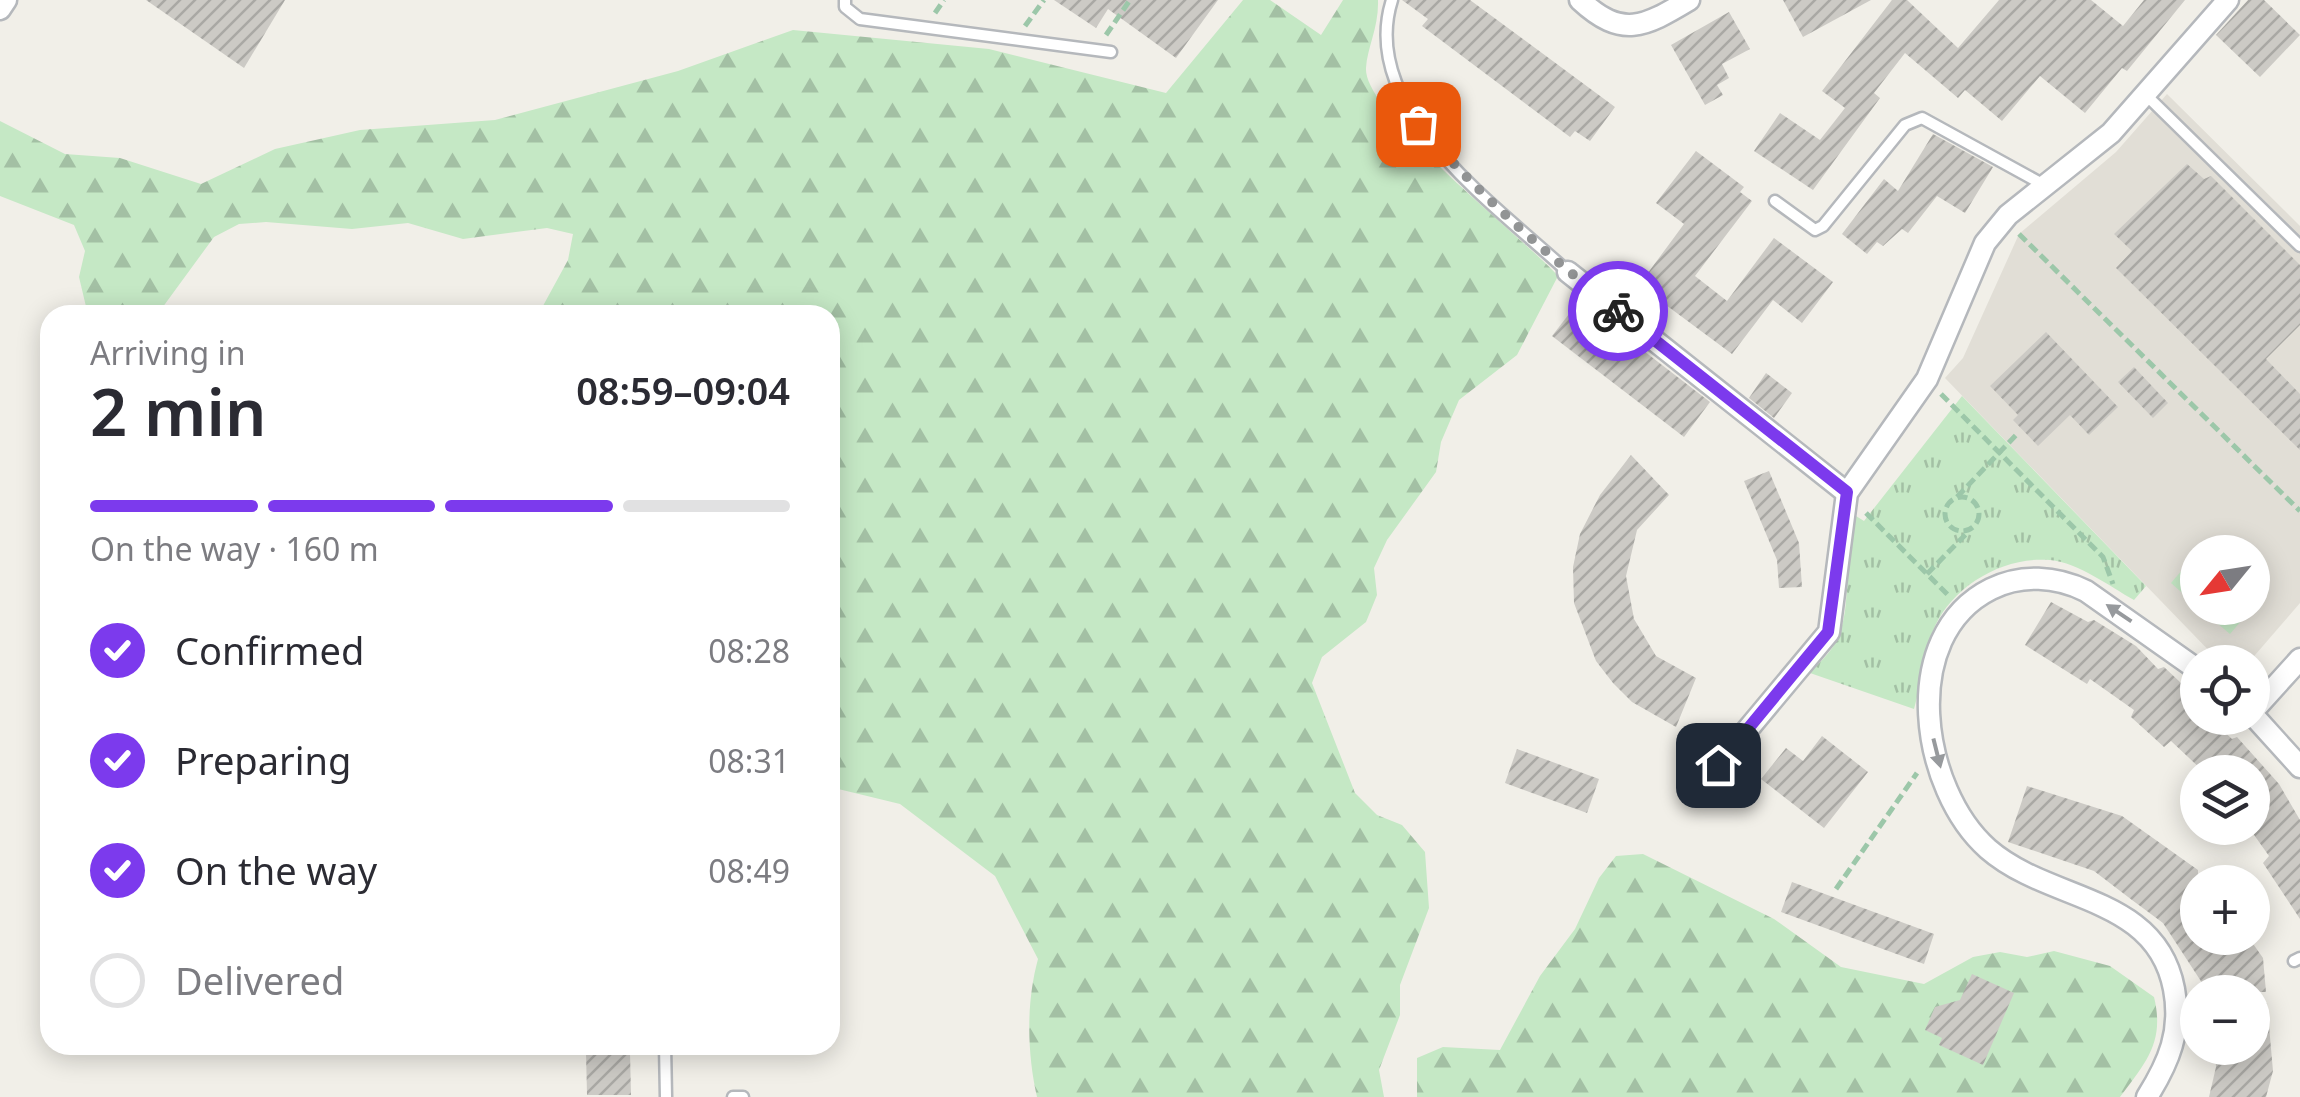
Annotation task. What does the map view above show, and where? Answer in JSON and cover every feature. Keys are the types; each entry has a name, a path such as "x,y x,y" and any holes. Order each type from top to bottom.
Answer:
{"street":[{"path":"0,10 6,0"},
{"path":"1580,0 1613,25 1630,26 1690,0"},
{"path":"1718,765 1828,632 1847,492 1927,379 1986,242 2008,215 2110,133 2228,0"},
{"path":"1568,272 1847,492"},
{"path":"2148,1097 2168,1062 2176,1027 2174,992 2160,948 2134,921 2016,868 1984,845 1952,800 1935,748 1929,698 1932,668 1943,640 1963,610 2004,584 2033,579 2066,582 2109,606 2180,657"},
{"path":"2270,693 2300,660"},
{"path":"2270,733 2300,767"}],"lane":[{"path":"845,0 845,7 860,20 1111,52"},
{"path":"1392,0 1384,50 1400,97 1446,157 1568,272"},
{"path":"2146,94 2300,246"},
{"path":"1776,200 1816,230 1905,125 1922,118 2045,186"},
{"path":"665,1055 666,1097"},
{"path":"733,1097 743,1097"}],"path":[{"path":"1016,40 1044,0"},
{"path":"1096,50 1130,0"},
{"path":"2019,234 2300,511"},
{"path":"1927,379 2103,557 2112,573 2109,606"},
{"path":"1970,530 1953,529 1946,521 1946,510 2017,434"},
{"path":"1847,492 1963,610"},
{"path":"1927,574 1978,521 1978,510 1968,498 1957,498"},
{"path":"1836,889 1935,748"}],"shaded area":[{"path":"2167,94 2300,226 2300,603 2264,645 2204,645 2184,625 2270,625 2270,535 2180,535 2180,621 1945,378 1963,358 2019,234 2116,152"}],"green space":[{"path":"1243,0 1270,0 1321,35 1343,0 1378,0 1366,68 1372,88 1416,143 1558,276 1517,355 1459,400 1441,442 1436,472 1387,540 1374,568 1377,595 1366,622 1322,657 1312,683 1355,793 1377,815 1402,825 1425,852 1429,908 1400,985 1400,1015 1379,1070 1384,1097 1037,1097 1029,1028 1038,959 995,876 900,804 840,789 840,305 543,305 568,260 573,234 547,228 463,239 408,223 352,229 266,222 239,224 214,237 164,305 86,305 79,277 85,251 74,225 0,196 0,121 65,154 120,158 201,184 275,149 360,130 495,120 678,71 793,30 989,49 1166,93"},
{"path":"1962,396 2146,586 2134,600 2083,570 2050,560 2015,563 1982,576 1955,598 1935,626 1914,709 1810,673 1833,646 1842,627 1851,531 1856,516 1864,521"},
{"path":"2180,572 2180,591 2171,583"},
{"path":"2219,625 2238,625 2230,634"},
{"path":"1643,854 1774,919 1841,967 1924,984 1973,957 2000,952 2027,957 2054,951 2110,966 2154,997 2157,1027 2151,1051 2120,1097 1417,1097 1417,1058 1443,1047 1500,1050 1540,976 1575,929 1599,878 1616,856"}],"building":[{"path":"146,0 285,0 244,68"},
{"path":"1054,0 1218,0 1176,58 1108,9 1096,28"},
{"path":"1402,0 1470,0 1615,107 1590,141 1575,131 1570,137 1422,26 1428,19"},
{"path":"1783,0 1871,0 1803,37"},
{"path":"1892,0 1907,0 1958,48 1999,0 2091,0 2123,26 2144,0 2185,0 2127,71 2122,68 2085,113 2040,76 2002,121 1965,90 1958,98 1905,53 1874,93 1880,98 1813,190 1754,151 1780,113 1820,140 1845,108 1822,91"},
{"path":"2248,0 2264,0 2300,35 2260,77 2216,35"},
{"path":"1729,12 1750,49 1722,64 1729,78 1717,85 1723,95 1705,105 1671,45"},
{"path":"1933,134 1993,167 1965,213 1937,196 1908,233 1902,229 1883,246 1877,242 1867,254 1842,234 1884,179 1898,191"},
{"path":"1696,151 1744,187 1740,192 1752,201 1695,276 1727,301 1774,238 1833,282 1802,323 1773,300 1732,354 1639,285 1684,224 1656,203"},
{"path":"2187,164 2204,179 2211,176 2300,265 2300,325 2266,359 2300,394 2300,450 2116,268 2132,251 2114,234"},
{"path":"1579,301 1710,402 1684,437 1552,336"},
{"path":"2046,332 2118,407 2089,435 2070,415 2038,446 2013,420 2018,415 1990,386"},
{"path":"2134,367 2168,403 2153,418 2118,382"},
{"path":"1766,373 1792,393 1774,418 1749,398"},
{"path":"1631,455 1669,495 1637,530 1626,576 1634,619 1656,656 1696,678 1676,727 1632,702 1613,683 1596,661 1574,603 1573,567 1580,534 1600,495"},
{"path":"1769,471 1799,543 1802,587 1779,588 1777,560 1744,481"},
{"path":"2051,602 2088,622 2094,620 2136,646 2158,669 2164,667 2180,682 2180,735 2237,737 2253,755 2186,755 2171,741 2164,747 2131,717 2134,710 2090,679 2087,684 2025,645"},
{"path":"1822,736 1868,772 1824,828 1761,779 1786,748 1803,761"},
{"path":"1517,749 1599,779 1587,813 1505,783"},
{"path":"2270,774 2300,820 2300,919 2270,874 2270,865 2263,863 2269,856 2261,845 2270,845"},
{"path":"2027,786 2122,816 2191,865 2180,865 2180,949 2163,923 2094,871 2008,842"},
{"path":"1792,882 1934,934 1924,964 1781,912"},
{"path":"2184,955 2263,958 2264,975 2197,975"},
{"path":"1972,974 2014,993 1983,1065 1939,1045 1942,1038 1925,1030 1935,1007 1960,1000"},
{"path":"2270,1037 2273,1071 2266,1097 2209,1097 2216,1067 2270,1065"},
{"path":"586,1055 630,1055 631,1095 587,1095"}],"way so far":[{"path":"1418,124 1446,157 1568,272 1618,311"}],"route":[{"path":"1618,311 1847,492 1828,632 1718,765"}]}
